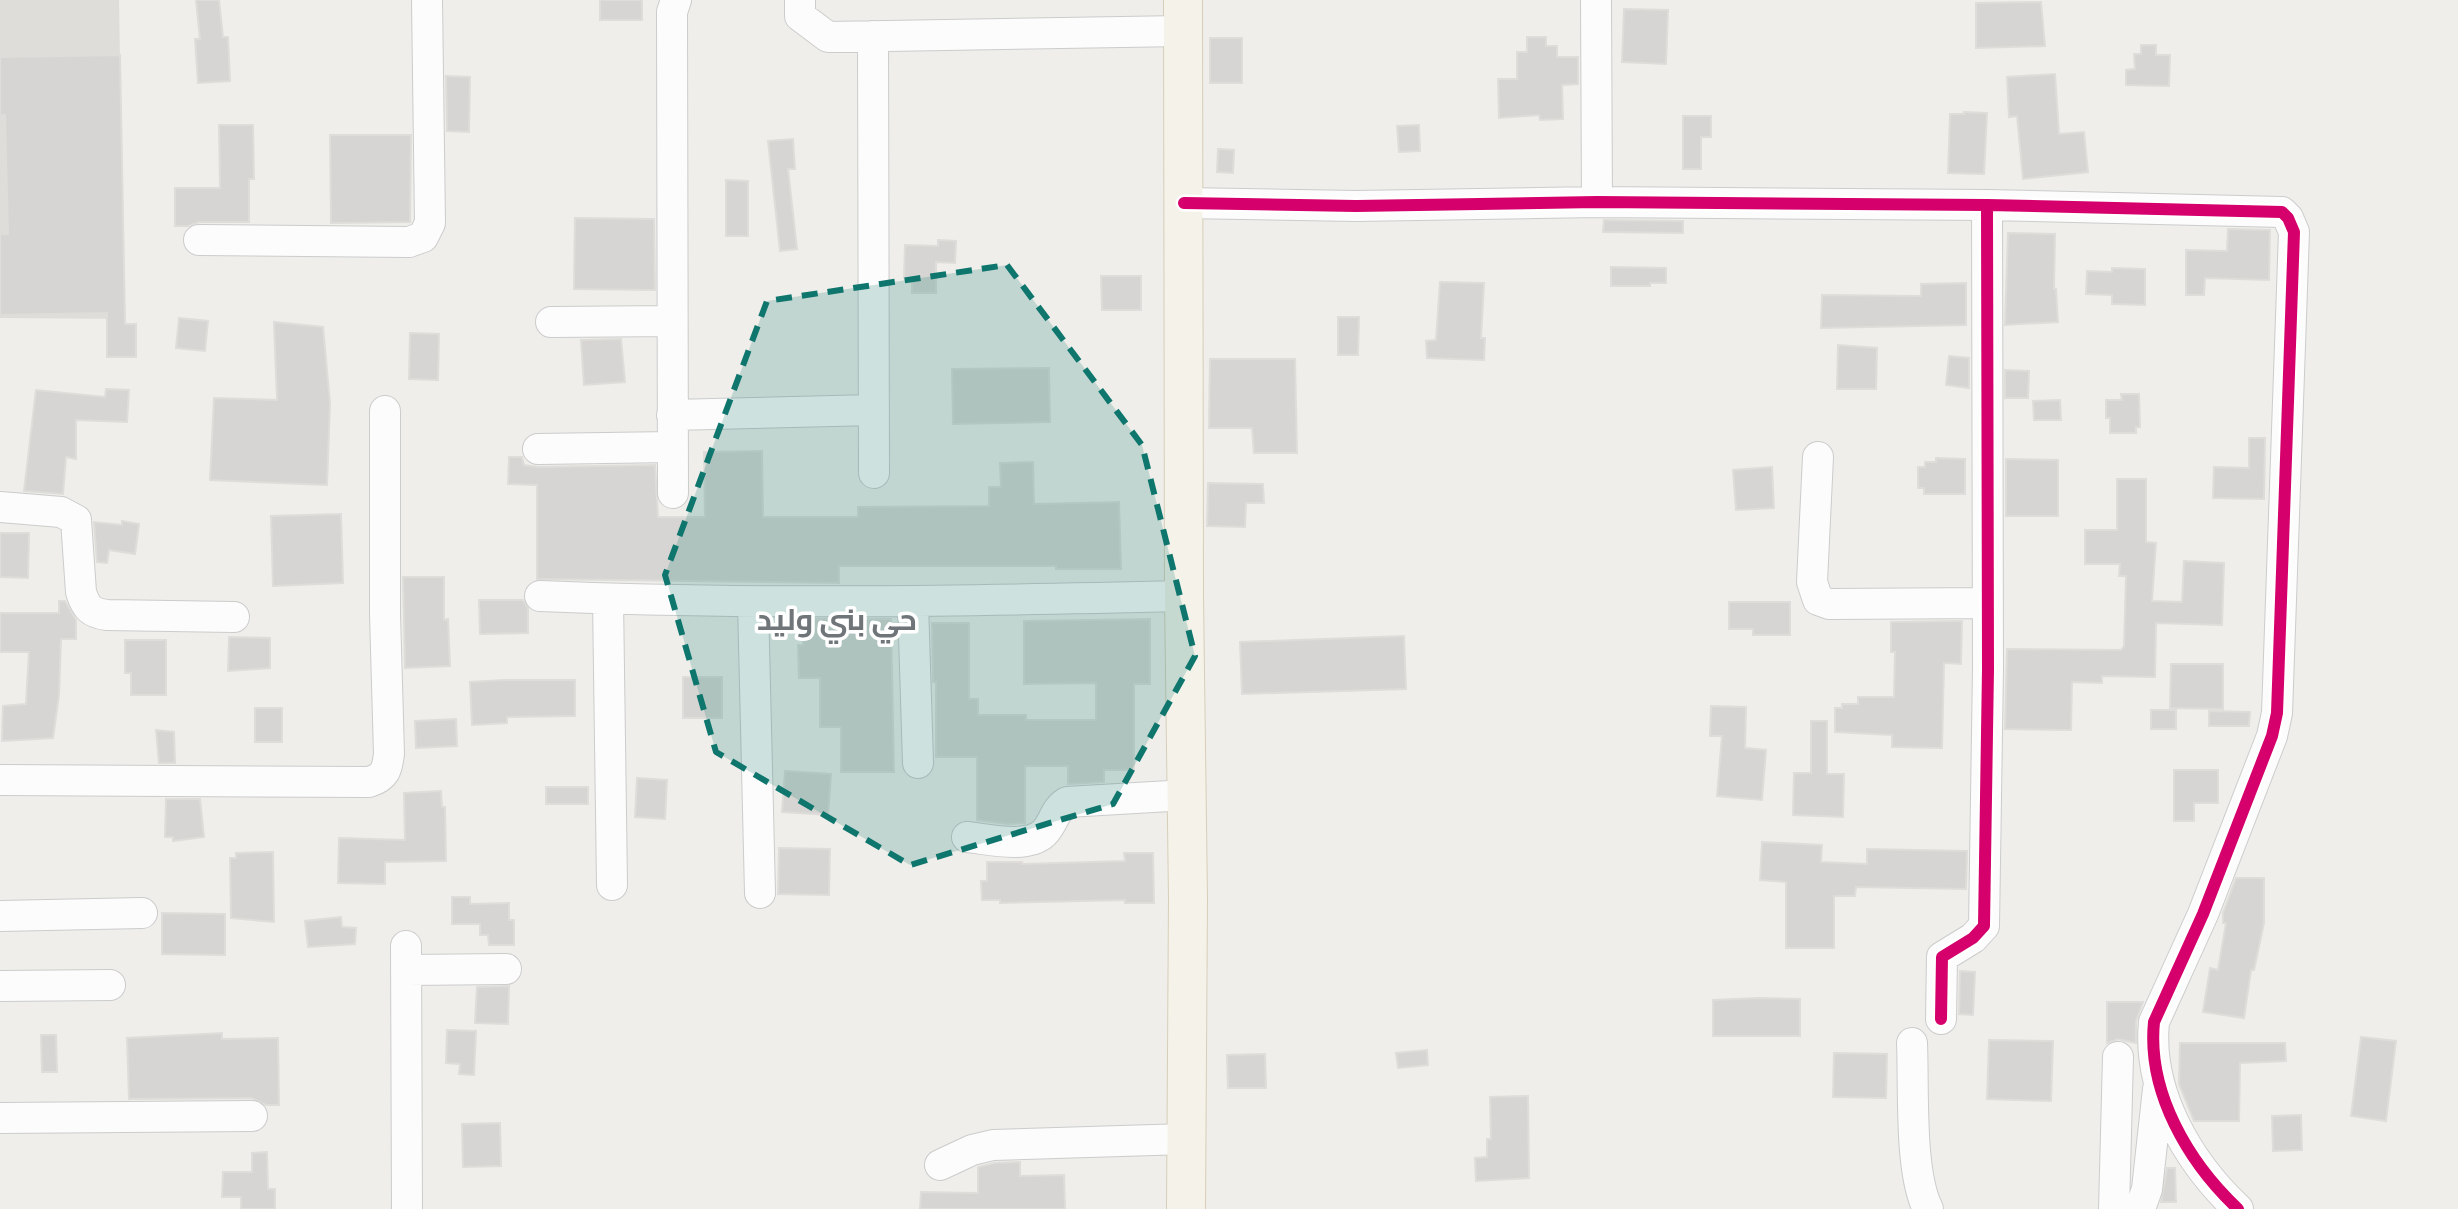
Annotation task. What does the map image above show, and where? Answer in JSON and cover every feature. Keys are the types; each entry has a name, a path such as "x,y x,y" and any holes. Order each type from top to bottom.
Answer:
{"main road":[{"path":"1182,16 1186,1209"}],"street":[{"path":"199,240 409,242 423,237 430,223 427,0"},
{"path":"673,493 672,12 676,0"},
{"path":"800,0 800,16 828,37 1182,16"},
{"path":"1596,0 1597,202"},
{"path":"873,36 874,473"},
{"path":"1184,203 1356,206 1597,202 1987,205 2282,212 2294,232 2277,713 2272,736 2203,914 2154,1022 2154,1062 2170,1114 2197,1163 2221,1194 2238,1209"},
{"path":"1941,1019 1942,957 1973,938 1984,926 1988,603 1987,205"},
{"path":"551,322 672,321"},
{"path":"672,415 874,410"},
{"path":"0,780 369,782 381,779 387,770 389,754 385,411"},
{"path":"538,449 672,447"},
{"path":"1818,457 1812,582 1818,600 1829,604 1988,603"},
{"path":"0,507 61,512 76,520 81,592 84,604 93,613 234,617"},
{"path":"540,596 753,603 913,603 1184,596"},
{"path":"608,599 612,885"},
{"path":"753,603 760,893"},
{"path":"913,603 918,763"},
{"path":"967,837 1031,839 1044,833 1053,815 1067,802 1187,795"},
{"path":"0,916 142,913"},
{"path":"407,1209 406,958 506,969"},
{"path":"0,986 110,985"},
{"path":"1912,1043 1917,1154 1922,1198 1928,1209"},
{"path":"2114,1209 2118,1057"},
{"path":"2140,1209 2147,1189 2159,1084"},
{"path":"0,1118 252,1116"},
{"path":"940,1165 972,1150 993,1145 1186,1139"}],"highlighted area":[{"path":"1007,265 1142,445 1195,656 1113,804 910,865 716,752 665,575 767,301"}],"shaded area":[{"path":"0,0 119,0 124,319 0,318"}],"building":[{"path":"196,0 219,0 223,37 228,37 230,81 198,83 195,39 200,39"},
{"path":"600,0 642,0 642,20 600,20"},
{"path":"2041,2 2045,46 1976,48 1976,3"},
{"path":"1624,9 1668,10 1666,64 1622,62"},
{"path":"1527,37 1546,37 1546,46 1557,46 1557,57 1578,57 1578,84 1562,85 1563,119 1540,120 1539,115 1499,118 1498,79 1517,79 1517,52 1527,52"},
{"path":"1210,38 1242,38 1242,83 1210,83"},
{"path":"2141,45 2156,45 2156,55 2170,55 2169,86 2126,85 2126,70 2135,69 2134,54 2141,54"},
{"path":"120,55 125,324 136,324 136,357 107,357 107,313 0,315 0,234 8,234 5,115 0,116 0,57"},
{"path":"2055,74 2059,134 2084,132 2088,172 2023,179 2017,116 2009,117 2007,77"},
{"path":"446,76 470,77 469,132 447,131"},
{"path":"1987,113 1984,174 1948,173 1950,114"},
{"path":"1683,116 1711,116 1711,137 1701,137 1701,169 1683,169"},
{"path":"219,125 253,125 254,179 249,179 249,222 199,222 175,226 175,188 220,188"},
{"path":"1419,125 1420,151 1399,152 1397,126"},
{"path":"330,135 411,135 410,222 331,223"},
{"path":"793,139 795,169 788,169 797,249 780,251 768,141"},
{"path":"1218,149 1234,150 1233,173 1217,172"},
{"path":"726,180 748,181 748,236 726,236"},
{"path":"575,218 654,219 655,290 574,289"},
{"path":"1604,220 1683,221 1683,233 1603,232"},
{"path":"2228,229 2270,230 2269,280 2205,278 2204,295 2186,295 2186,250 2227,251"},
{"path":"2008,233 2055,234 2054,289 2058,322 2005,325"},
{"path":"938,240 956,241 955,263 936,262 936,293 912,293 912,278 904,278 905,245 938,246"},
{"path":"1611,267 1666,268 1666,283 1611,286"},
{"path":"2112,268 2145,269 2145,305 2112,304 2112,295 2086,294 2087,271 2112,272"},
{"path":"1101,276 1141,276 1141,310 1102,310"},
{"path":"1440,282 1484,283 1481,338 1485,338 1484,360 1427,358 1426,341 1436,340"},
{"path":"1966,283 1966,325 1821,328 1822,295 1921,296 1921,284"},
{"path":"1338,317 1359,317 1358,355 1338,355"},
{"path":"179,318 208,321 205,351 176,348"},
{"path":"274,322 323,327 330,403 327,485 210,480 214,398 277,400"},
{"path":"410,333 439,334 438,380 409,379"},
{"path":"621,339 625,382 584,385 581,340"},
{"path":"1838,345 1877,348 1876,389 1837,389"},
{"path":"1949,356 1969,358 1969,388 1946,385"},
{"path":"1210,359 1295,359 1297,453 1254,453 1252,428 1209,428"},
{"path":"1049,368 1050,422 953,424 952,369"},
{"path":"2005,370 2029,371 2028,398 2005,398"},
{"path":"106,389 129,390 127,422 76,420 76,459 66,457 63,494 24,491 36,390 105,397"},
{"path":"2121,394 2139,394 2140,427 2136,427 2136,433 2110,433 2106,400 2122,400"},
{"path":"2060,400 2061,420 2034,420 2033,401"},
{"path":"2249,438 2265,438 2264,499 2213,498 2214,467 2249,468"},
{"path":"762,451 763,517 858,517 858,507 989,506 989,487 1001,487 1000,463 1033,462 1034,504 1119,502 1121,569 839,566 839,583 537,579 537,485 508,484 509,457 522,457 524,465 538,467 655,465 658,517 705,517 704,452"},
{"path":"1936,458 1965,459 1965,494 1924,494 1924,488 1918,488 1918,467 1925,467 1925,462 1936,462"},
{"path":"2006,459 2058,460 2058,516 2006,516"},
{"path":"1772,467 1774,508 1736,510 1733,470"},
{"path":"2117,479 2146,479 2146,542 2156,543 2152,601 2182,602 2184,561 2224,563 2222,625 2156,623 2155,677 2102,676 2102,683 2072,682 2071,730 2005,729 2007,649 2121,650 2124,646 2126,576 2119,576 2120,564 2085,564 2085,530 2117,530"},
{"path":"1208,483 1263,484 1264,503 1246,503 1245,527 1207,526"},
{"path":"341,514 343,583 273,586 271,516"},
{"path":"122,521 139,524 135,554 109,550 107,563 97,562 94,522 122,525"},
{"path":"0,533 29,533 28,578 0,577"},
{"path":"403,577 444,577 444,620 448,619 450,666 405,668"},
{"path":"479,600 523,600 528,608 528,633 480,634"},
{"path":"59,601 65,601 76,620 76,639 61,639 59,695 53,738 2,741 3,706 26,704 29,652 0,652 0,613 59,613"},
{"path":"1729,602 1790,602 1790,635 1753,635 1753,629 1729,629"},
{"path":"803,619 891,619 894,772 841,772 841,727 820,727 820,678 799,678 798,645 803,645"},
{"path":"1150,619 1150,684 1134,684 1134,770 1104,770 1104,782 1068,784 1068,766 1025,766 1025,823 977,820 977,757 936,757 932,623 969,623 969,699 978,699 978,715 1026,715 1026,720 1096,720 1096,683 1024,684 1024,621"},
{"path":"1962,621 1961,664 1944,663 1942,748 1892,747 1892,735 1835,732 1835,708 1842,708 1842,704 1858,704 1858,697 1894,697 1895,652 1891,652 1891,622"},
{"path":"1404,636 1406,689 1242,694 1240,642"},
{"path":"229,637 270,638 270,668 228,671"},
{"path":"125,640 166,640 166,695 131,695 131,673 125,673"},
{"path":"2171,664 2223,664 2223,709 2170,708"},
{"path":"683,677 722,677 722,718 683,718"},
{"path":"575,680 575,716 507,717 507,723 472,725 470,682"},
{"path":"1711,706 1746,707 1745,748 1766,750 1762,800 1717,796 1722,736 1710,736"},
{"path":"255,708 282,708 282,742 255,742"},
{"path":"2151,710 2176,710 2176,729 2151,729"},
{"path":"2209,711 2250,712 2249,726 2209,726"},
{"path":"456,719 457,746 416,748 415,721"},
{"path":"1811,721 1827,721 1827,774 1844,774 1843,817 1793,815 1794,773 1811,773"},
{"path":"156,730 174,732 175,763 159,763"},
{"path":"2174,770 2218,770 2218,803 2194,803 2194,821 2174,821"},
{"path":"785,771 831,774 828,815 782,812"},
{"path":"637,778 667,780 665,819 635,817"},
{"path":"546,787 588,787 588,804 546,804"},
{"path":"441,791 442,807 445,807 446,861 385,862 385,884 338,883 339,838 405,840 404,793"},
{"path":"166,799 200,799 204,837 173,841 173,837 165,837"},
{"path":"1762,842 1822,845 1821,862 1867,864 1867,849 1967,851 1966,889 1856,887 1855,896 1834,896 1834,948 1786,948 1786,882 1760,880"},
{"path":"779,848 830,849 829,895 778,894"},
{"path":"273,852 274,922 231,918 230,858 236,858 236,853"},
{"path":"1124,853 1153,853 1154,903 1125,903 1125,900 1000,903 1000,900 982,900 981,881 987,881 987,862 1125,861"},
{"path":"2236,878 2264,878 2264,923 2254,970 2251,970 2244,1018 2203,1012 2210,968 2218,970 2226,923 2223,923 2223,913"},
{"path":"452,897 470,897 470,904 509,903 509,920 514,920 514,945 489,945 488,935 480,935 480,924 452,924"},
{"path":"162,913 225,914 225,955 162,954"},
{"path":"341,917 342,927 356,928 355,944 308,947 305,921"},
{"path":"1960,971 1975,972 1973,1015 1959,1014"},
{"path":"509,986 508,1024 475,1023 477,987"},
{"path":"1800,999 1800,1036 1713,1036 1713,1000"},
{"path":"2107,1002 2143,1002 2136,1021 2136,1043 2118,1039 2107,1043"},
{"path":"447,1030 476,1031 474,1075 459,1074 460,1064 446,1063"},
{"path":"222,1033 222,1039 278,1038 279,1105 266,1105 252,1098 129,1099 127,1038"},
{"path":"41,1035 56,1035 57,1072 42,1072"},
{"path":"2361,1037 2396,1041 2386,1121 2351,1116"},
{"path":"1989,1040 2053,1041 2051,1101 1987,1099"},
{"path":"2180,1043 2285,1043 2286,1061 2240,1063 2239,1121 2194,1121 2179,1084"},
{"path":"1427,1050 1428,1065 1398,1068 1396,1053"},
{"path":"1834,1053 1887,1054 1886,1098 1833,1097"},
{"path":"1265,1054 1266,1088 1228,1088 1227,1055"},
{"path":"1528,1096 1529,1178 1476,1181 1475,1158 1487,1157 1487,1139 1491,1139 1490,1097"},
{"path":"2301,1115 2302,1150 2273,1151 2272,1116"},
{"path":"500,1123 501,1166 463,1167 462,1124"},
{"path":"267,1152 268,1189 275,1189 275,1209 241,1209 241,1197 222,1197 223,1172 252,1172 252,1153"},
{"path":"1020,1162 1020,1176 1064,1175 1065,1209 920,1209 921,1192 978,1193 978,1167"},
{"path":"2167,1168 2175,1168 2176,1202 2161,1202"}],"cycle path":[{"path":"1184,203 1356,206 1597,202 1987,205 2282,212 2294,232 2277,713 2272,736 2203,914 2154,1022 2157,1074 2164,1100 2188,1148 2238,1209"},
{"path":"1941,1019 1942,957 1973,938 1984,926 1988,669 1987,205"}],"district":[{"name":"حي بني وليد","path":"837,620"}]}
